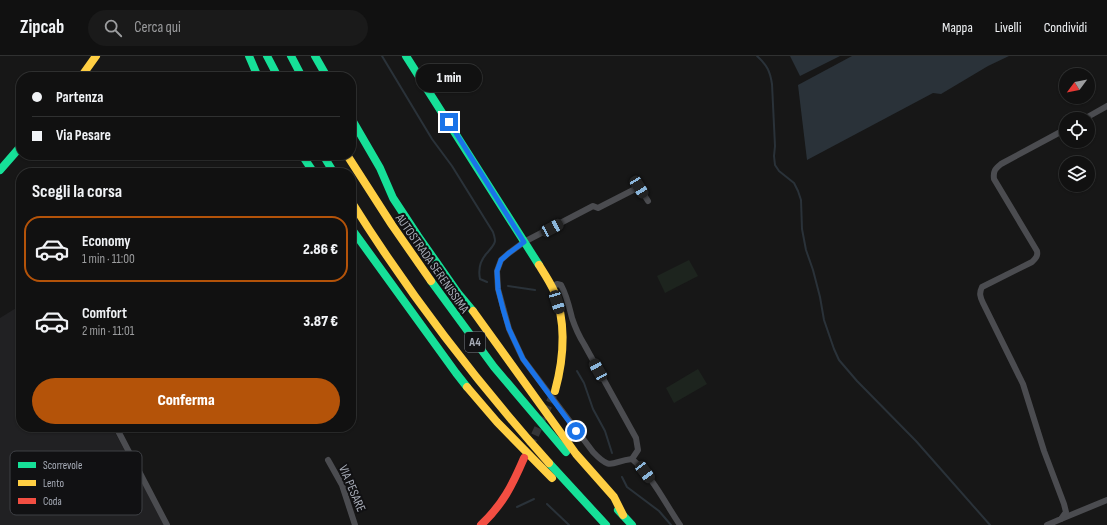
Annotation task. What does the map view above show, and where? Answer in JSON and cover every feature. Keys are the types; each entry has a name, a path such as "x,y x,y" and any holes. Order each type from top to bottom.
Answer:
{"main road":[{"path":"85,72 96,56"},
{"path":"248,56 256,72"},
{"path":"267,56 275,72"},
{"path":"291,56 299,72"},
{"path":"315,56 324,72"},
{"path":"406,56 542,270 551,287 561,314 563,332 563,350 560,376 555,391"},
{"path":"356,127 380,168 393,198 418,236 556,428 576,454 614,497 623,515"},
{"path":"0,170 16,152"},
{"name":"AUTOSTRADA SERENISSIMA","path":"356,170 381,210 472,339 526,406 632,525"},
{"name":"A4","path":"356,209 398,273 454,350 509,418 567,485 606,525"},
{"path":"356,235 456,373 497,422 597,525"},
{"path":"481,525 506,498 514,484 524,458"}],"street":[{"path":"1095,113 1107,106"},
{"path":"1059,133 995,168 993,174 994,179 1038,255 1032,262 982,287 980,296 1023,384 1044,452 1064,504 1066,512 1061,519"},
{"path":"551,287 557,284 561,285 563,288 569,303 576,330 636,438 638,450 632,459 613,464 601,461 592,452 523,359 509,329 503,309 498,289 497,271 501,260 524,242 593,206 598,208 639,187 648,201"},
{"path":"119,432 128,451"},
{"path":"632,459 645,472 680,525"},
{"name":"VIA PESARE","path":"328,460 342,485 355,525"},
{"path":"142,477 167,525"},
{"path":"1047,525 1107,500"}],"shaded area":[{"path":"790,56 840,56 800,76"},
{"path":"852,56 1009,56 988,66 941,94 933,93 807,160 798,85"},
{"path":"689,260 698,276 665,293 657,276"},
{"path":"16,308 16,432 115,432 125,451 10,451 10,515 142,515 142,482 165,525 0,525 0,318"},
{"path":"698,369 707,384 674,403 666,388"}],"waterway":[{"path":"382,56 432,139 452,166 493,232 495,241 482,261 479,275 480,279 487,282"},
{"path":"757,56 768,68 772,84 775,165 779,171 794,183 801,200 802,229 806,250 820,297 824,320 839,360 857,381 916,441 990,525"},
{"path":"508,286 535,290"},
{"path":"577,371 584,383 593,409 605,431 612,453"},
{"path":"622,477 627,487 659,511 671,525"},
{"path":"517,507 534,499"},
{"path":"547,504 569,525"}],"tunnel":[{"path":"530,446 555,391"}],"traffic: fast":[{"path":"249,56 256,72"},
{"path":"267,56 275,72"},
{"path":"291,56 299,72"},
{"path":"315,56 324,72"},
{"path":"406,56 539,265"},
{"path":"356,127 380,168 393,198 458,293 473,311"},
{"path":"0,170 16,152"},
{"path":"305,160 311,168"},
{"path":"326,160 331,168"},
{"path":"356,235 467,387"},
{"path":"431,281 494,367 566,452"},
{"path":"549,463 606,525"},
{"path":"618,510 632,525"}],"traffic: slow":[{"path":"85,72 96,56"},
{"path":"350,160 355,168"},
{"path":"356,169 392,225 431,281"},
{"path":"356,209 396,270 444,336 495,401 549,463"},
{"path":"539,265 554,291 561,316 563,341 562,354 555,391"},
{"path":"473,311 576,454 614,497 623,515"},
{"path":"467,387 497,422 552,478"}],"traffic: jam":[{"path":"481,525 501,502 524,458"}],"route":[{"path":"449,122 524,242 501,260 497,271 498,289 503,309 509,329 523,359 576,431"}]}
